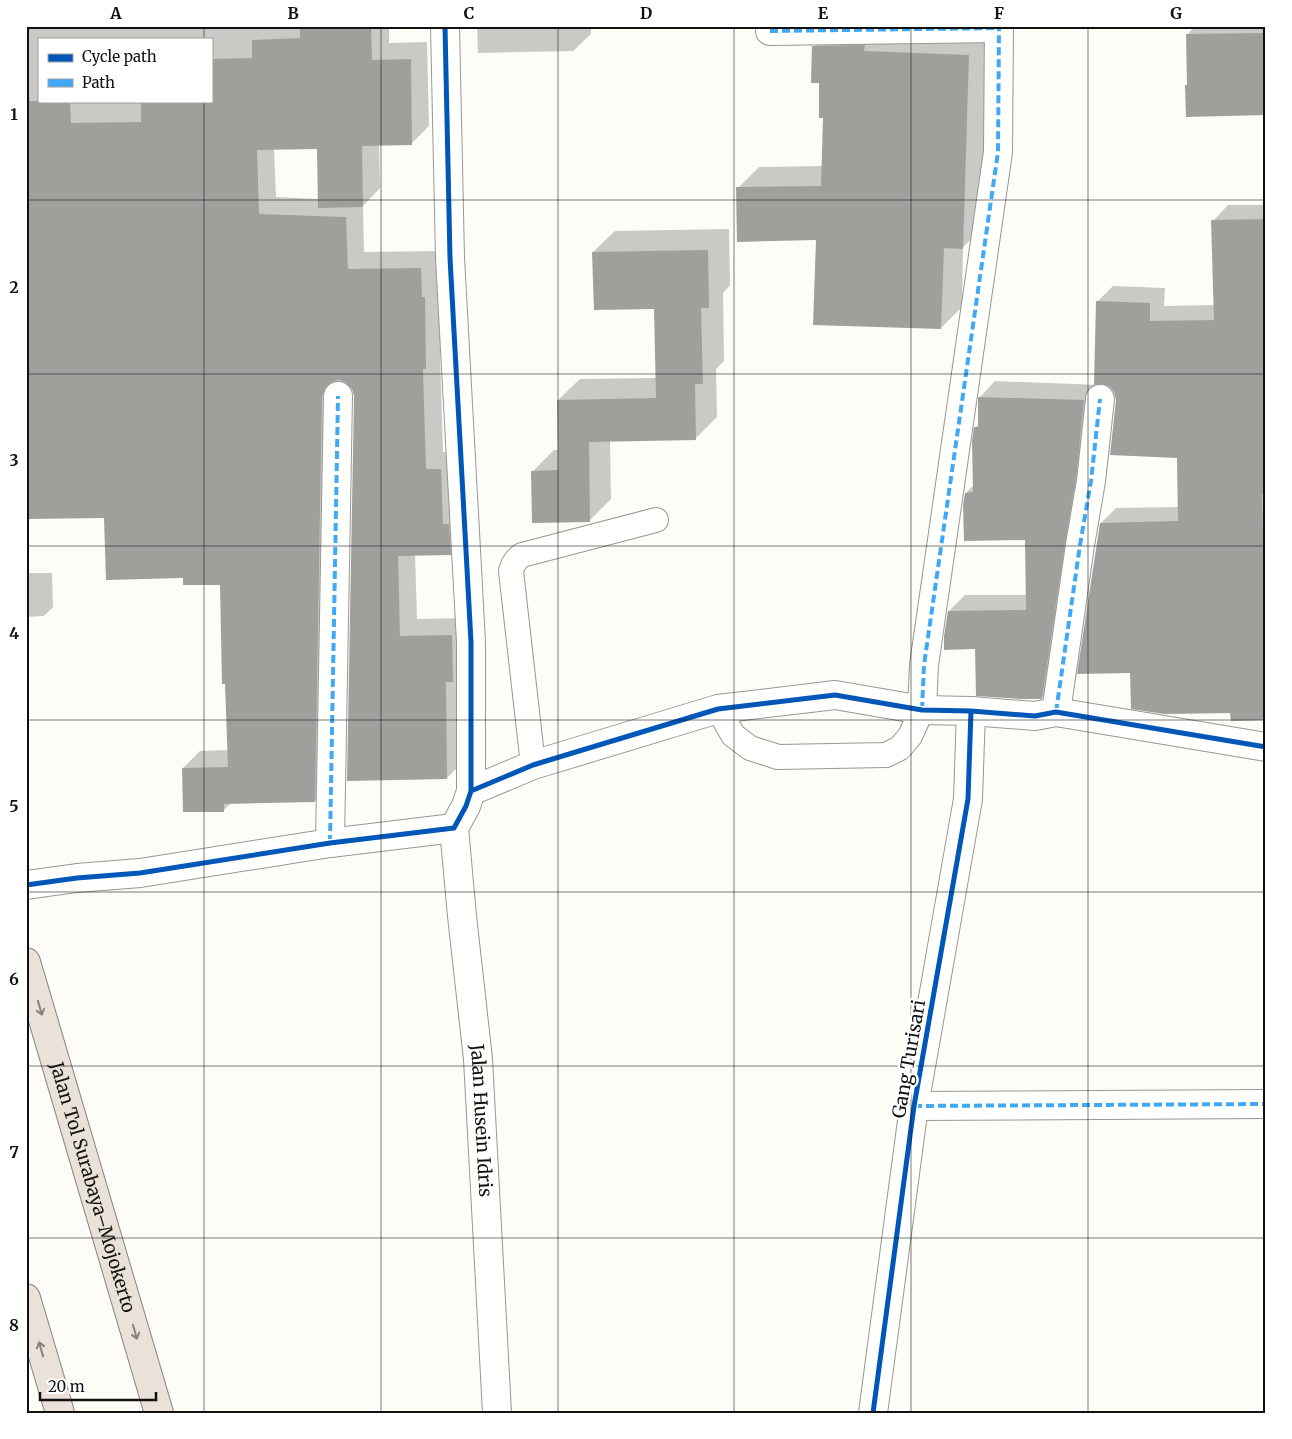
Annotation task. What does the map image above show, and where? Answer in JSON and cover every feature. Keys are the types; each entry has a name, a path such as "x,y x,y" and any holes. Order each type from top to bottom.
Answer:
{"highway":[{"name":"Jalan Tol Surabaya–Mojokerto","path":"26,962 159,1413"},
{"path":"26,1298 60,1413"}],"street":[{"path":"26,885 77,878 140,873 330,843 454,828 466,806 471,791 471,642 450,258 445,26"},
{"path":"770,31 999,27 998,152 924,665 922,710"},
{"path":"330,843 338,396"},
{"path":"1056,712 1091,481 1100,399"},
{"path":"471,791 533,765 718,709 835,695 922,710 971,711 1035,716 1056,712 1266,747"},
{"name":"Gang Turisari","path":"874,1413 914,1106 968,799 971,711"},
{"name":"Jalan Husein Idris","path":"454,828 478,1059 497,1413"},
{"path":"914,1106 1266,1104"}],"lane":[{"path":"533,765 511,571 513,564 522,555 656,520"},
{"path":"718,709 733,735 750,748 778,757 886,755 900,748 910,736 922,710"}],"building":[{"path":"300,26 371,26 372,60 411,59 412,145 362,146 363,207 318,208 317,149 257,150 259,214 346,217 348,269 421,268 422,297 425,297 426,369 423,369 426,469 441,469 443,524 449,524 451,555 398,556 400,636 452,635 453,682 446,682 447,779 347,781 354,396 352,389 346,383 338,380 331,382 325,388 322,396 315,802 224,804 224,812 183,812 182,768 228,767 225,684 222,684 220,585 183,585 183,578 106,580 104,518 26,519 26,459 28,459 26,417 26,101 70,102 71,123 141,122 141,102 212,102 212,59 252,58 252,40 300,38"},
{"path":"1266,33 1266,115 1186,117 1186,34"},
{"path":"865,45 864,51 969,55 963,249 944,248 941,329 813,325 816,240 737,242 736,187 821,186 823,118 819,118 819,83 811,83 812,46"},
{"path":"1266,219 1266,494 1262,494 1266,720 1231,721 1230,713 1164,714 1131,709 1130,673 1077,674 1100,523 1178,521 1177,458 1110,455 1116,400 1114,392 1110,387 1102,384 1094,385 1096,301 1150,303 1150,321 1214,320 1211,220"},
{"path":"708,250 709,308 701,308 703,384 695,384 696,440 589,442 590,522 532,523 531,471 558,470 557,400 656,398 654,309 594,310 592,252"},
{"path":"978,397 1084,400 1076,479 1042,699 976,696 975,649 944,650 948,611 1026,610 1025,540 964,541 963,505 965,493 973,492 972,441 974,427 978,427"}],"marked path":[{"path":"922,710 924,665 998,152 999,26"},
{"path":"770,31 999,28"},
{"path":"330,843 338,396"},
{"path":"1056,712 1091,481 1100,399"},
{"path":"914,1106 1266,1104"}],"cycle path":[{"path":"445,26 450,258 471,642 471,791"},
{"path":"26,885 77,878 140,873 330,843 454,828 466,806 471,791 533,765 718,709 835,695 922,710 971,711 1035,716 1056,712 1266,747"},
{"path":"873,1413 914,1106 968,799 971,711"}]}
